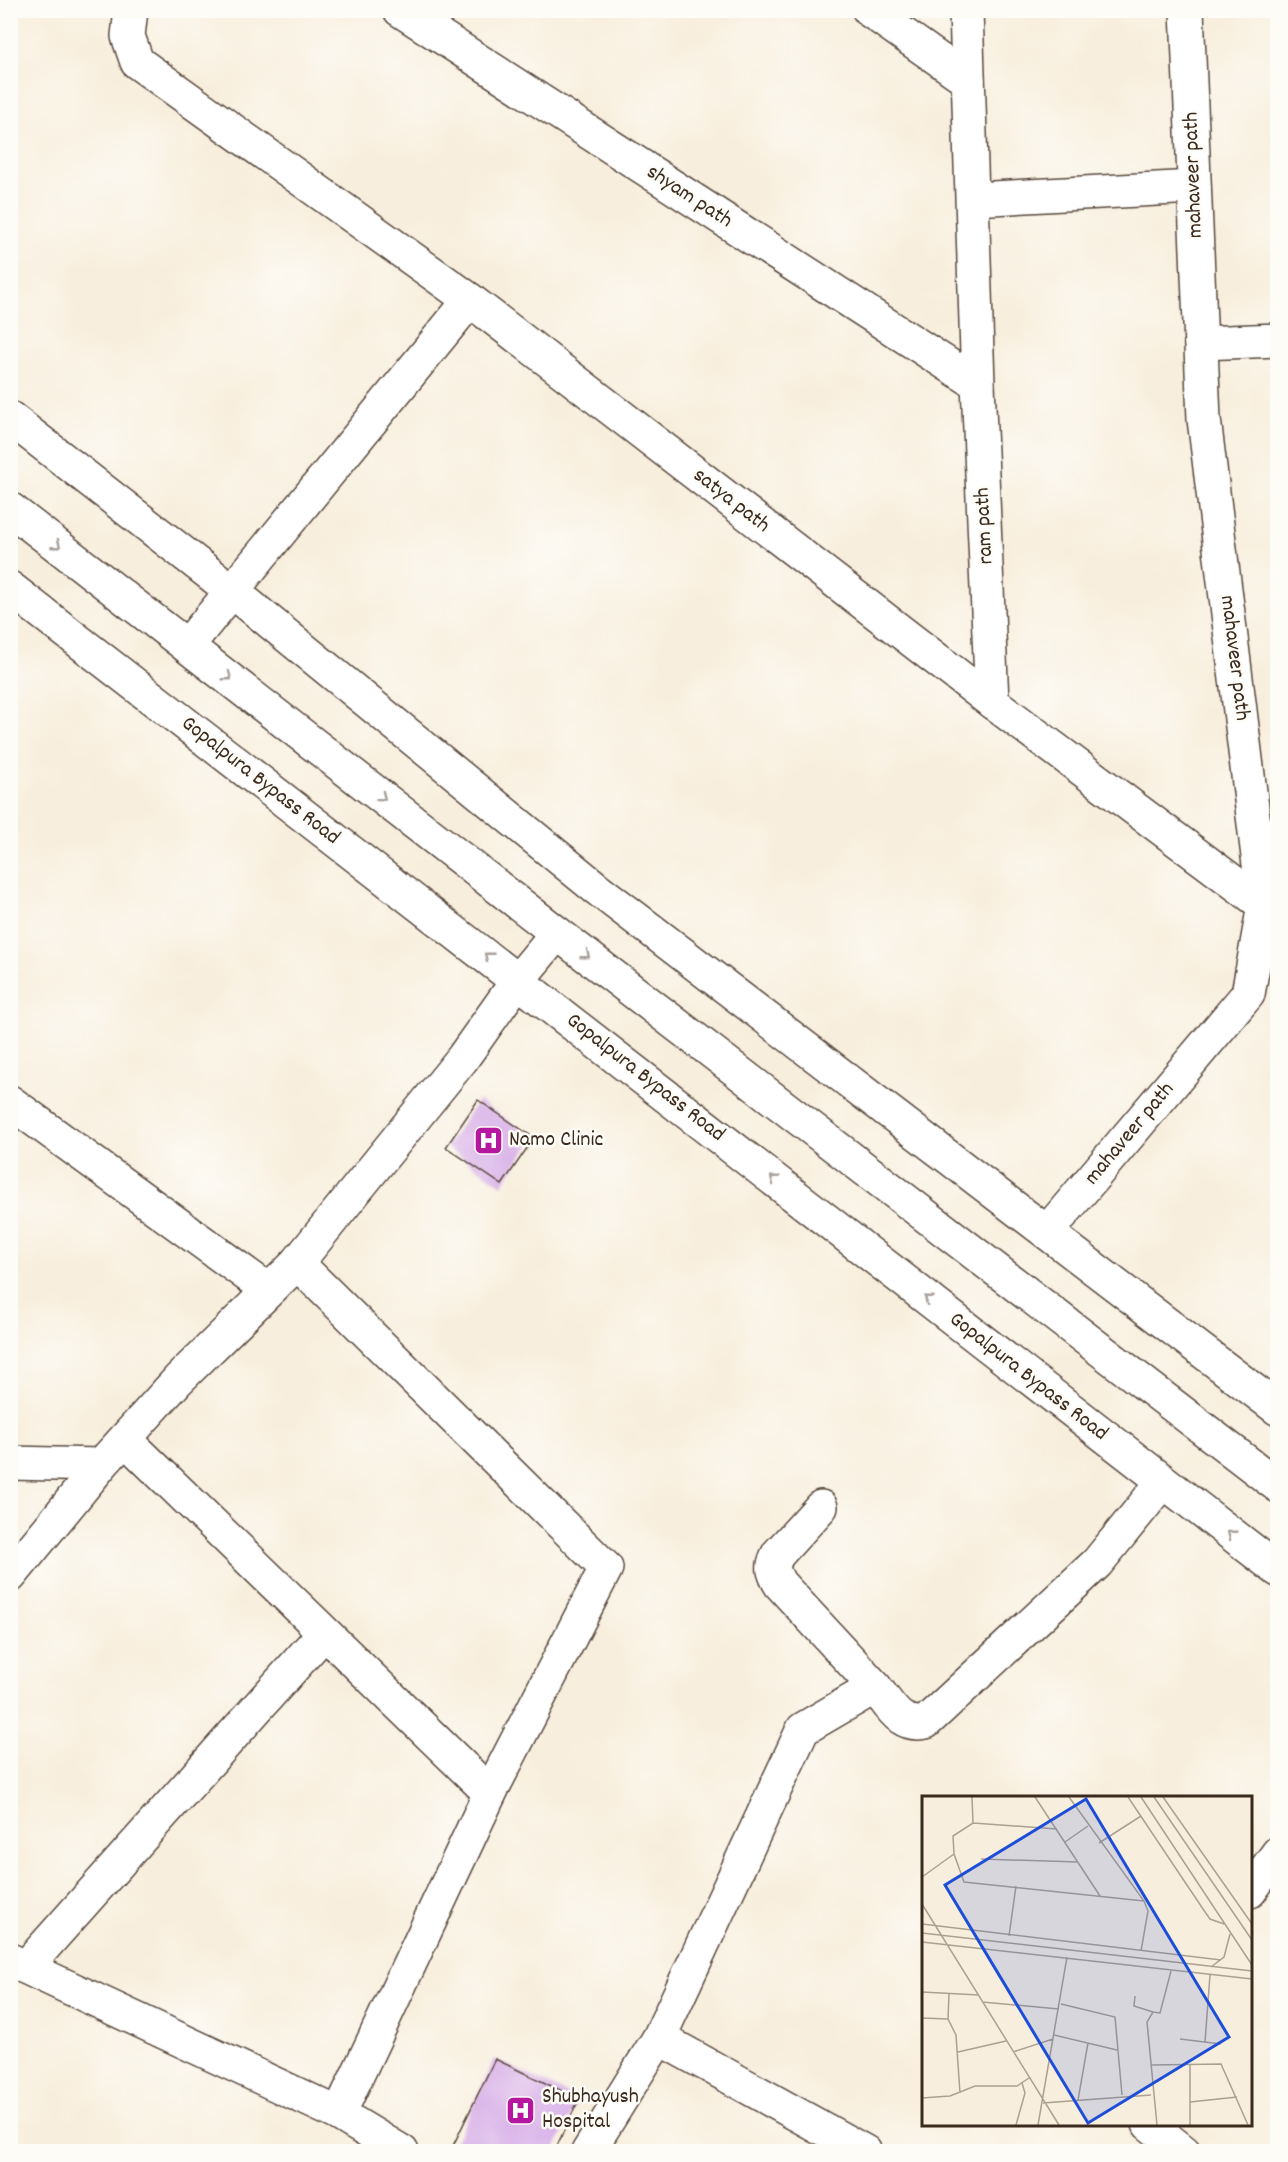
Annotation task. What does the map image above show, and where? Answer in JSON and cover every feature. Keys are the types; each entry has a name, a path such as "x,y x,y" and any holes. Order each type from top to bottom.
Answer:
{"street":[{"name":"satya path","path":"131,10 128,36 137,62 470,300 992,702"},
{"name":"shyam path","path":"400,10 978,384"},
{"path":"869,10 968,80"},
{"name":"ram path","path":"966,10 978,384 992,702"},
{"name":"mahaveer path","path":"1047,1232 1248,994 1264,905 1204,419 1187,10"},
{"path":"973,199 1194,187"},
{"path":"186,646 470,300"},
{"path":"1201,343 1278,340"},
{"path":"10,418 232,591 596,888 1278,1409"},
{"path":"10,509 557,933 1278,1486"},
{"name":"Gopalpura Bypass Road","path":"10,588 1278,1570"},
{"path":"992,702 1264,905"},
{"path":"10,1576 101,1465 179,1379 297,1263 462,1059 518,980 557,933"},
{"path":"10,1102 268,1290"},
{"path":"297,1263 606,1568 490,1793 339,2114"},
{"path":"125,1439 490,1793"},
{"path":"10,1463 101,1465"},
{"path":"821,1507 778,1554 772,1571 780,1584 875,1687 903,1721 914,1725 926,1722 1096,1563 1163,1482"},
{"path":"324,1633 18,1964 339,2114 402,2151"},
{"path":"588,2151 659,2038 802,1729 875,1687"},
{"path":"1252,1890 1278,1853"},
{"path":"659,2038 865,2151"},
{"path":"1152,2126 1184,2151"}],"building":[{"path":"478,1100 534,1138 502,1185 446,1147"},
{"path":"495,2059 579,2099 554,2152 450,2152"}],"place":[{"name":"Namo Clinic","path":"488,1140"},
{"name":"Shubhayush Hospital","path":"521,2110"}]}
